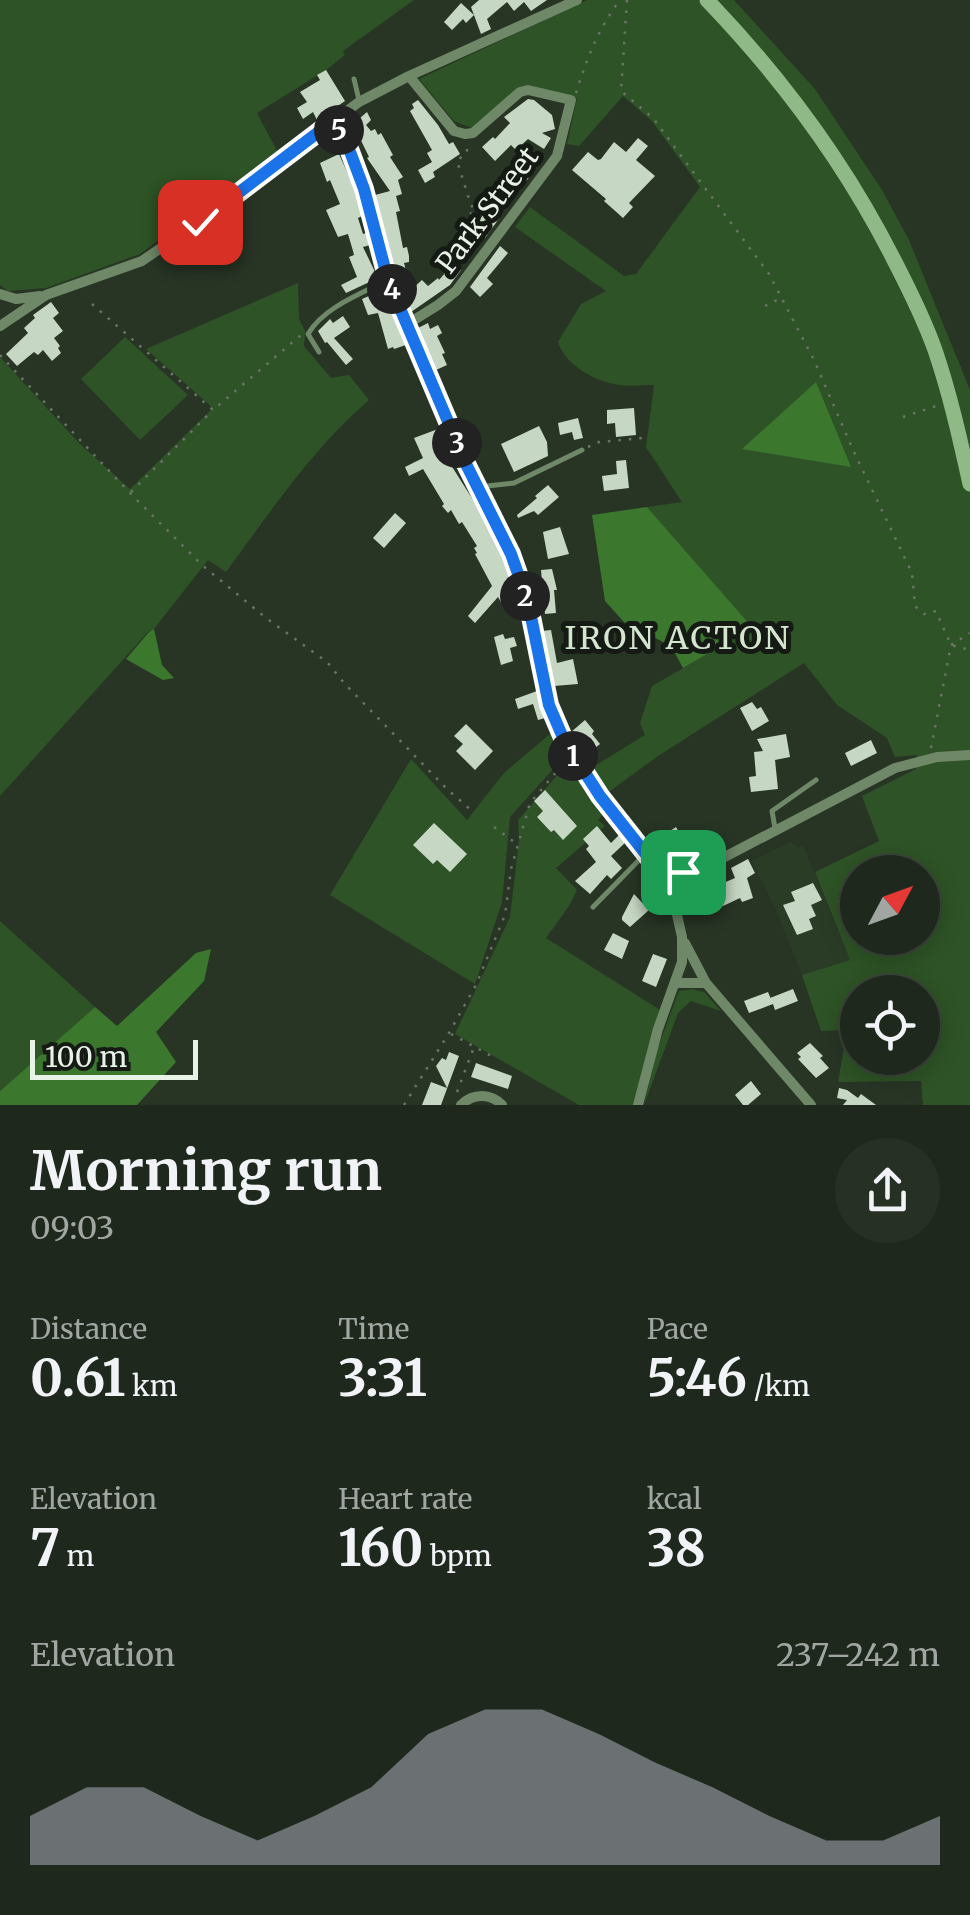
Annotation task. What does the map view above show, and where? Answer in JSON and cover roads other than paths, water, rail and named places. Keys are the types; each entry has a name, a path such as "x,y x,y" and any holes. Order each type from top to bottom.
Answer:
{"main road":[{"path":"707,0 756,52 831,150 879,230 934,349 970,484"}],"street":[{"path":"0,326 46,296 142,261 359,102 577,0"},
{"name":"Park Street","path":"406,324 456,290 541,180 558,156 571,100 528,90 520,92 473,133 465,134 454,131 410,76"},
{"path":"333,121 346,141 364,189 388,280 406,324 477,488 511,554 528,602 549,705 564,740 600,796 660,872 675,906 682,937 682,962 658,1028 638,1105"},
{"path":"0,294 16,299 46,296"},
{"path":"660,872 683,872 719,860 895,768 928,759 970,755"},
{"path":"675,906 683,872"},
{"path":"682,937 706,983 812,1105"},
{"path":"674,982 706,983"},
{"path":"458,1102 480,1095 496,1098 502,1105"}],"lane":[{"path":"354,79 359,102"},
{"path":"318,352 308,334 314,324 345,302 388,280"},
{"path":"477,488 514,482 582,450"},
{"path":"776,830 772,811 816,780"},
{"path":"594,907 646,854"}],"district":[{"name":"IRON ACTON","path":"678,638"}]}
